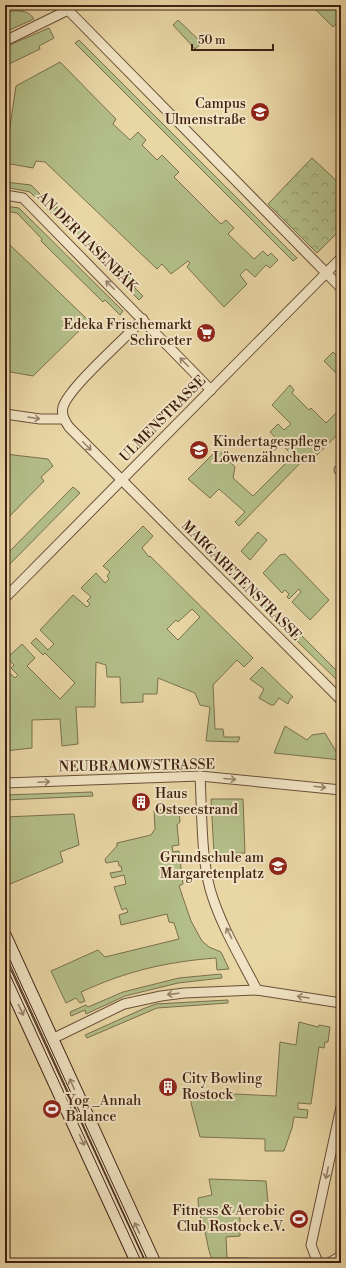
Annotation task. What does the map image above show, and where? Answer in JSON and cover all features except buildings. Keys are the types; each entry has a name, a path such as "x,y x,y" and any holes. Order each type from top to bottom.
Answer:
{"street":[{"path":"5,41 68,10 341,288"},
{"name":"AN DER HASENBÄK","path":"5,195 23,198 211,390"},
{"name":"ULMENSTRASSE","path":"5,598 341,258"},
{"path":"5,414 40,419 63,419 62,409 72,391 143,319"},
{"name":"MARGARETENSTRASSE","path":"63,419 121,481 341,700"},
{"path":"200,776 205,859 210,889 223,921 257,990"},
{"name":"NEUBRAMOWSTRASSE","path":"5,783 200,776 341,790"},
{"path":"5,937 154,1263"},
{"path":"5,974 138,1263"},
{"path":"38,1046 124,1004 139,1000 184,993 257,990 341,1003"},
{"path":"318,1263 311,1245 341,1107"},
{"path":"329,1263 341,1256"}],"green space":[{"path":"311,5 341,5 341,19 333,27"},
{"path":"22,11 32,16 34,19 5,32 5,13"},
{"path":"178,20 202,43 195,49 173,25"},
{"path":"49,28 54,38 39,46 40,49 5,66 5,47"},
{"path":"79,40 297,258 293,261 75,43"},
{"path":"60,62 116,119 113,124 130,140 138,132 146,140 142,145 157,160 162,155 179,172 174,177 221,224 226,220 234,228 228,234 254,259 263,251 268,256 271,253 278,260 270,268 266,265 255,277 246,269 240,275 247,284 224,307 187,267 190,263 188,261 171,274 162,264 157,269 45,162 36,161 33,168 5,163 5,153 16,86"},
{"path":"312,158 341,185 341,229 317,253 268,204"},
{"path":"5,182 31,185 55,209 58,206 137,285 134,287 143,296 139,300 30,192 5,187"},
{"path":"5,206 19,208 123,311 120,315 105,300 103,302 41,241 42,239 17,213 5,211"},
{"path":"5,243 8,243 89,321 33,376 5,371"},
{"path":"341,351 341,378 324,361 333,352 337,356"},
{"path":"290,385 294,390 292,393 309,410 311,408 326,423 341,408 341,431 316,456 308,455 239,526 235,522 245,512 219,489 210,498 188,479 218,449 235,467 233,478 253,496 293,456 270,432 278,424 284,430 291,424 272,405"},
{"path":"5,454 48,459 53,466 41,477 44,481 5,521"},
{"path":"73,487 80,493 5,569 5,556"},
{"path":"190,524 237,571 233,576 186,528"},
{"path":"143,526 153,536 142,548 149,557 150,556 253,658 244,667 237,660 213,685 215,729 223,729 224,737 240,737 238,742 206,741 210,707 200,705 195,693 158,678 157,694 143,694 143,702 121,703 120,677 107,677 106,665 96,662 95,707 76,707 78,744 62,746 60,719 32,720 32,748 5,751 5,669 15,678 18,675 11,668 14,665 7,658 22,644 35,658 27,666 60,699 75,683 45,653 43,655 31,643 36,638 48,650 54,644 40,630 73,595 87,607 90,604 87,601 91,597 81,588 96,573 105,583 109,579 107,576 110,572 103,566","holes":["192,609 200,617 178,640 167,629 176,620 178,622"]},
{"path":"258,532 267,540 250,560 241,551"},
{"path":"285,554 329,600 310,620 292,602 301,592 299,589 289,599 287,597 289,594 285,590 282,593 263,573 280,555"},
{"path":"257,591 341,675 341,684 252,597"},
{"path":"262,667 293,697 290,699 288,704 279,698 274,705 271,705 259,698 264,689 250,679"},
{"path":"285,726 307,740 312,735 325,733 341,760 274,753"},
{"path":"92,792 93,796 5,800 5,795"},
{"path":"211,799 243,799 245,853 214,854"},
{"path":"179,808 180,822 177,825 179,845 172,846 173,852 179,851 183,884 179,886 191,921 202,941 209,947 221,952 229,969 217,970 216,958 163,965 114,978 81,992 85,1001 80,1003 76,998 66,1003 51,971 98,950 105,957 179,939 174,923 169,922 167,914 121,925 119,915 128,912 126,908 122,910 114,887 126,884 124,875 112,878 110,873 122,871 121,866 119,866 118,861 106,863 105,859 117,846 117,843 151,835 155,829 154,810"},
{"path":"74,814 79,845 60,852 63,862 10,884 5,871 5,866 9,864 5,855 5,817"},
{"path":"221,974 222,978 178,983 125,996 86,1014 85,1010 71,1016 70,1012 86,1005 88,1007 123,992 179,978"},
{"path":"228,1000 228,1003 157,1008 87,1038 85,1035 156,1004"},
{"path":"299,1022 318,1027 319,1025 330,1027 328,1042 325,1042 324,1048 319,1047 311,1104 298,1103 298,1109 308,1110 307,1118 294,1117 284,1151 265,1151 265,1139 200,1137 191,1103 191,1094 214,1093 276,1096 280,1042 296,1045"},
{"path":"209,1179 266,1181 268,1203 266,1216 240,1213 240,1236 226,1237 227,1258 249,1258 249,1263 214,1263 212,1259 209,1252 198,1203 198,1198 212,1195"}],"tram line":[{"path":"5,949 149,1263"},
{"path":"5,964 142,1263"}],"place":[{"name":"Campus Ulmenstraße","path":"260,112"},
{"name":"Edeka Frischemarkt Schroeter","path":"206,333"},
{"name":"Kindertagespflege Löwenzähnchen","path":"199,450"},
{"name":"Haus Ostseestrand","path":"141,802"},
{"name":"Grundschule am Margaretenplatz","path":"278,866"},
{"name":"City Bowling Rostock","path":"168,1087"},
{"name":"Yog _Annah Balance","path":"52,1109"},
{"name":"Fitness & Aerobic Club Rostock e.V.","path":"299,1219"}]}
